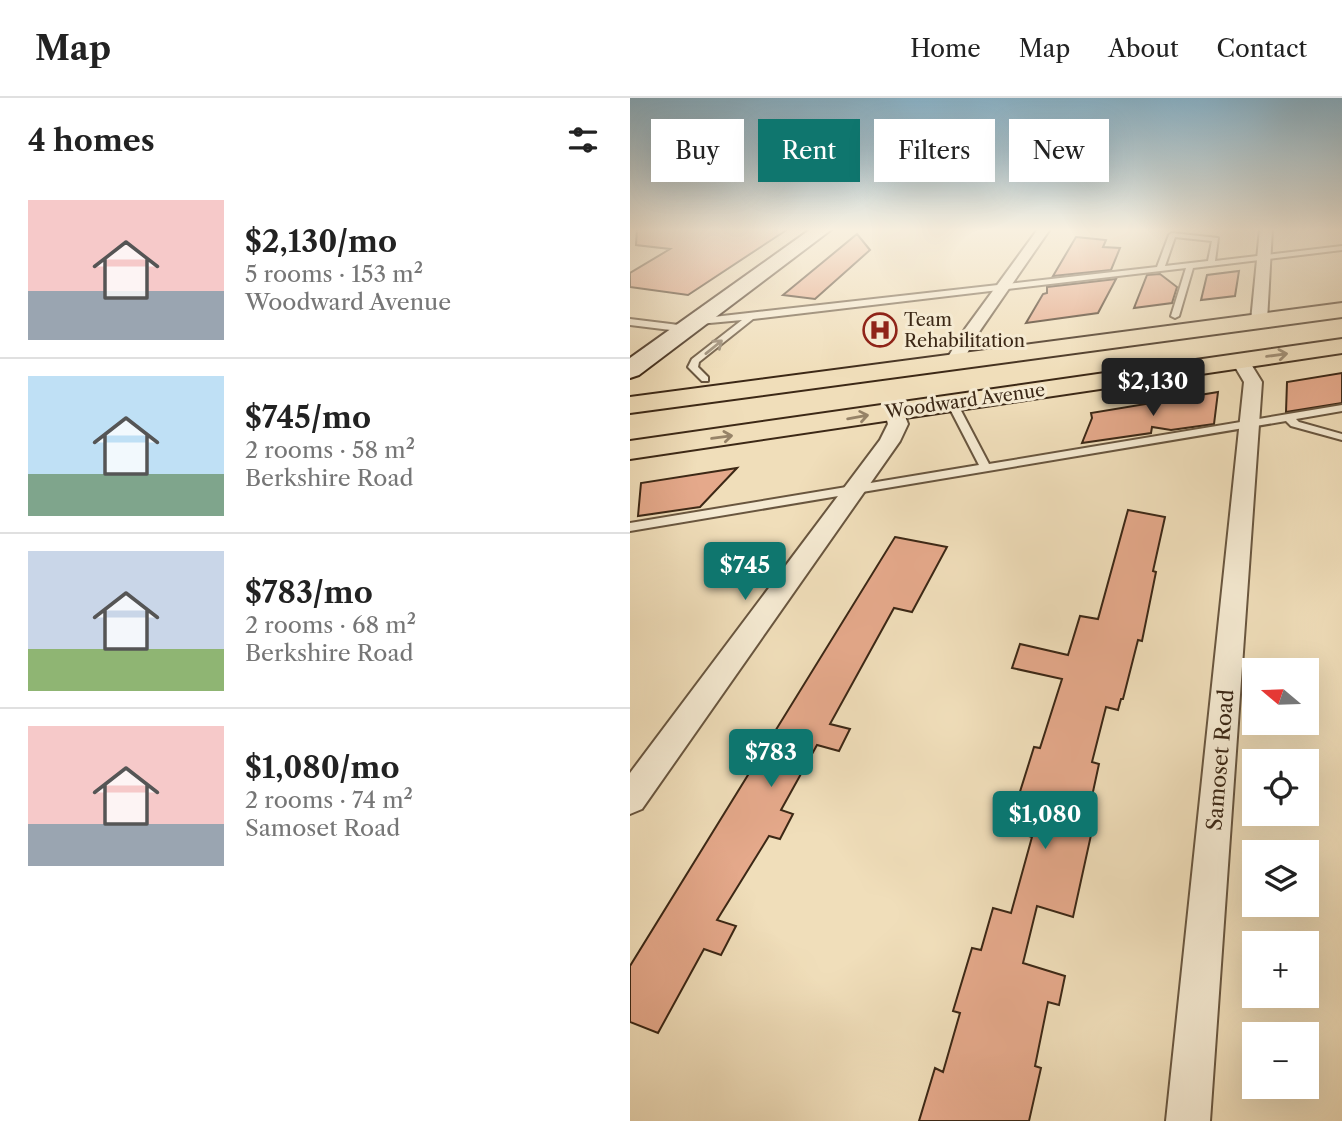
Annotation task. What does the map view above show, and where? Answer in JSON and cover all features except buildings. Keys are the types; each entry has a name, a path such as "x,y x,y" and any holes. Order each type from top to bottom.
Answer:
{"main road":[{"path":"630,370 758,277"},
{"name":"Woodward Avenue","path":"630,405 1342,310"},
{"path":"894,410 925,393 1081,370 1102,361 1103,355 1100,351 1079,345"},
{"name":"Woodward Avenue","path":"630,450 1342,346"},
{"path":"676,443 682,420 704,410 930,378 954,362"}],"street":[{"path":"954,362 971,332 1011,277"},
{"path":"1259,321 1262,277"},
{"name":"Samoset Road","path":"1188,1121 1253,382 1240,360"},
{"path":"630,799 896,433 898,424 894,410"}],"lane":[{"path":"630,322 693,325 1096,277"},
{"path":"1175,316 1187,277"},
{"path":"705,379 693,368 695,361 750,317"},
{"path":"952,403 985,467"},
{"path":"630,527 1342,408"},
{"path":"1288,417 1295,424 1342,437"}],"place":[{"name":"Team Rehabilitation","path":"880,330"}]}
